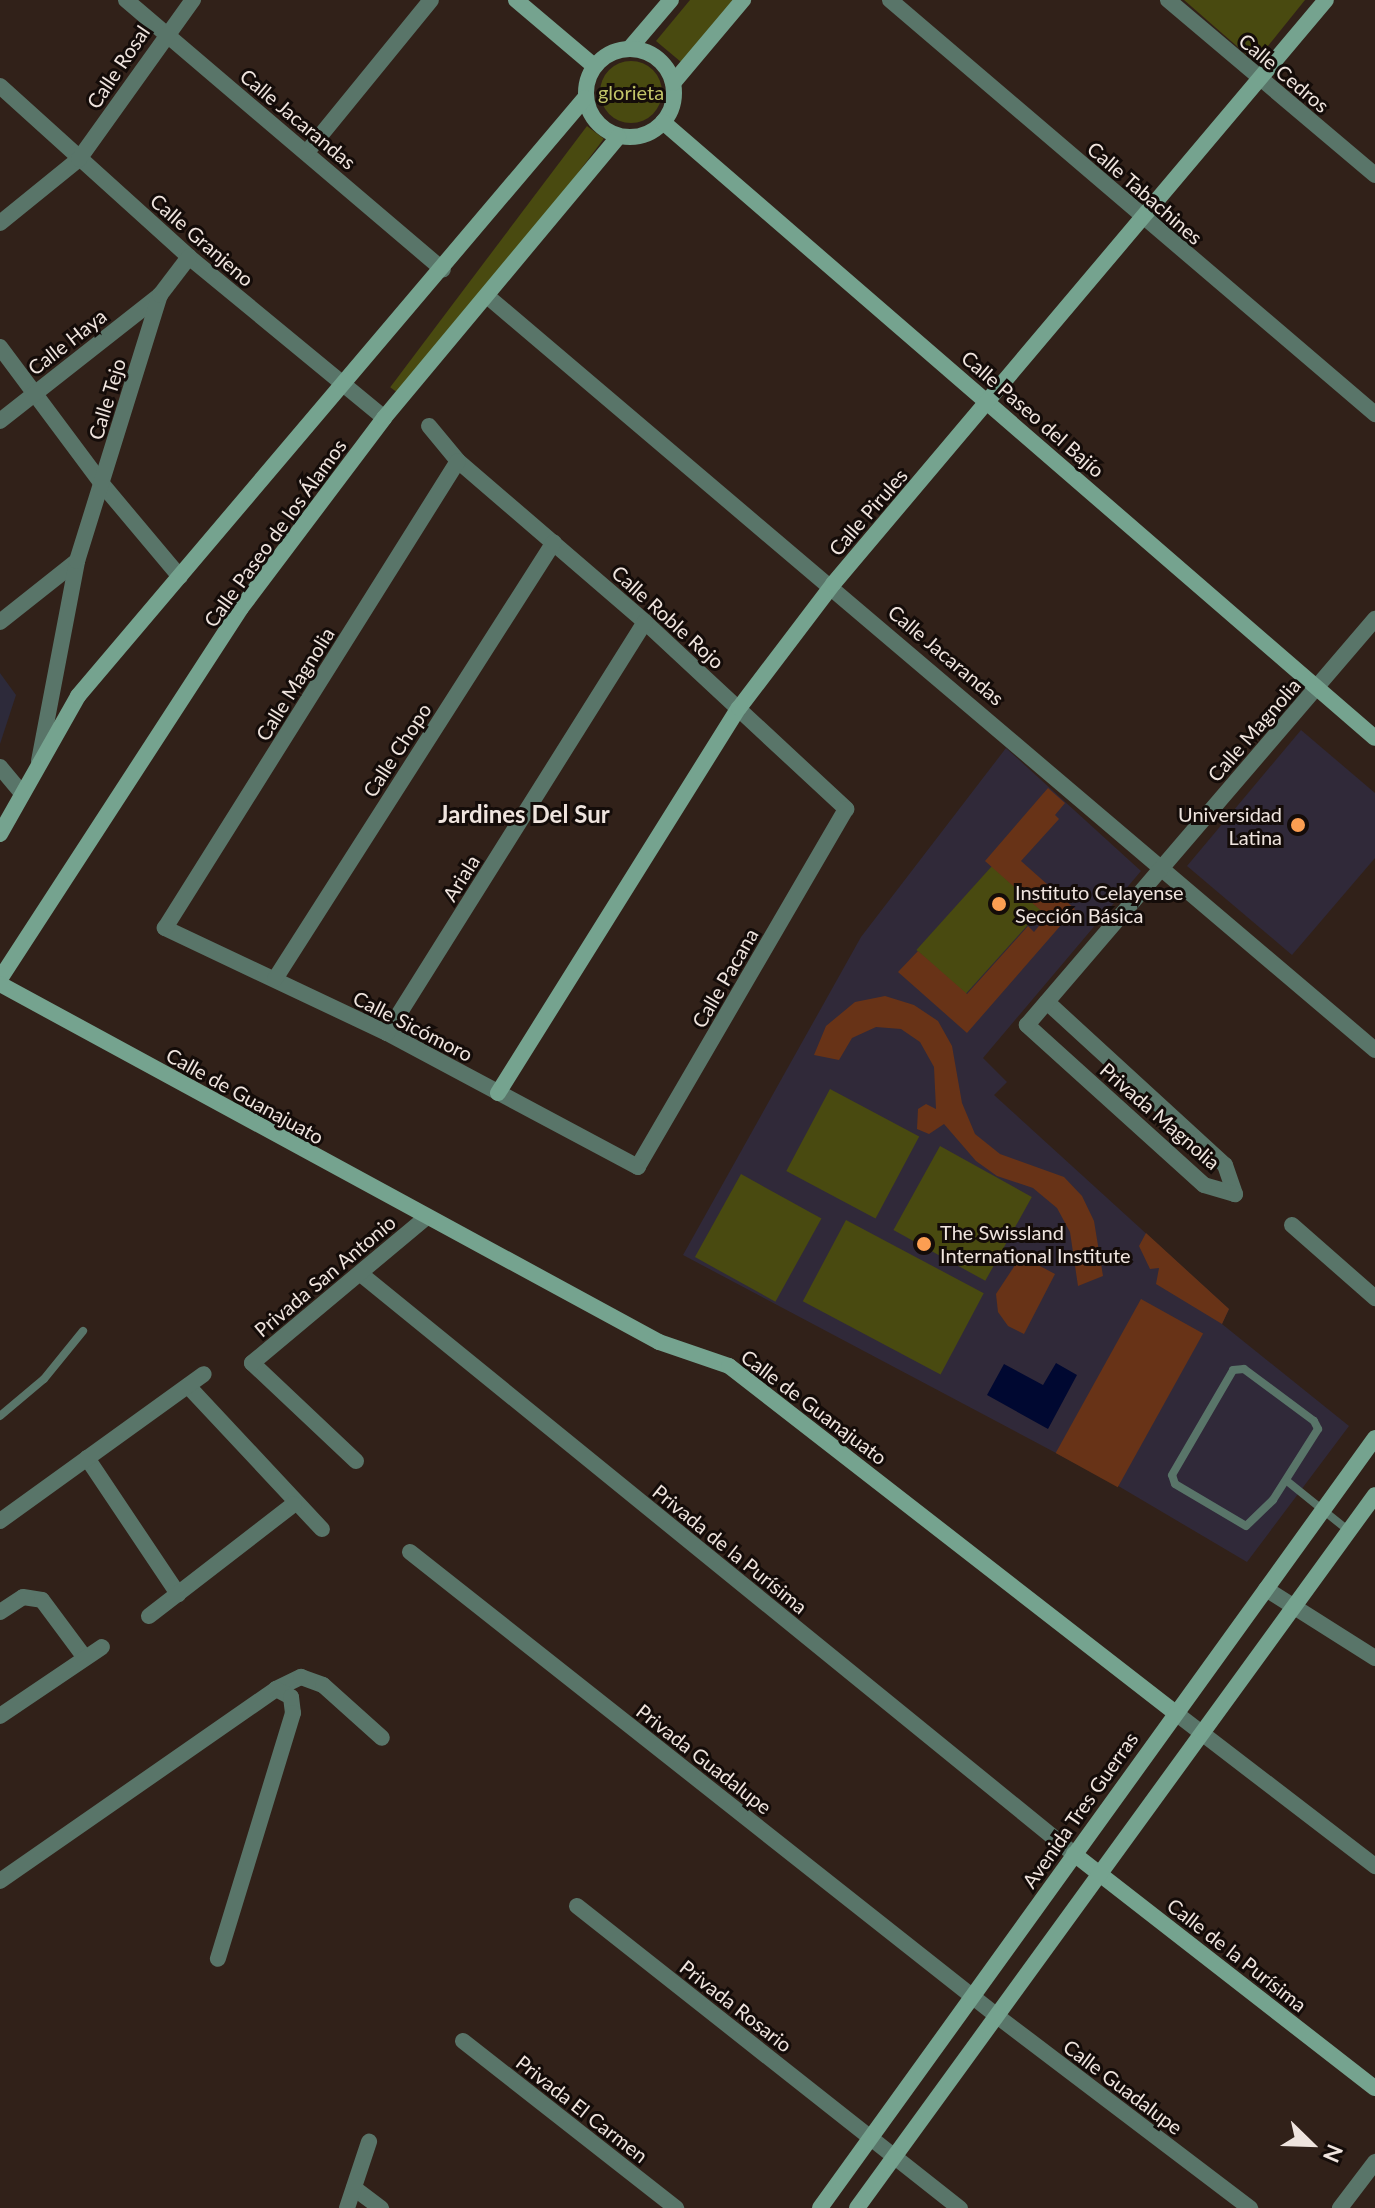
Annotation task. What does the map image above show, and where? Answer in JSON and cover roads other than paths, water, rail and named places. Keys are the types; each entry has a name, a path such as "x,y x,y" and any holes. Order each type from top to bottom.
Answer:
{"main road":[{"path":"516,0 594,66"},
{"path":"630,48 671,0"},
{"path":"673,83 743,0"},
{"name":"Calle Pirules","path":"498,1093 739,708 833,584 1326,0"},
{"path":"630,48 649,53 664,65 673,83 673,104 663,122 643,136 618,137 595,122 585,98 594,66 610,53 630,48"},
{"name":"Calle Paseo de los Álamos","path":"0,834 78,696 443,270 585,98"},
{"name":"Calle Paseo del Bajío","path":"663,122 1375,738"},
{"name":"Calle Paseo de los Álamos","path":"0,981 241,608 384,418 618,137"},
{"name":"Calle de Guanajuato","path":"0,981 424,1219 659,1342 729,1366 1173,1711"},
{"name":"Avenida Tres Guerras","path":"820,2208 1173,1711 1375,1438"},
{"path":"857,2208 1375,1495"},
{"name":"Calle de la Purísima","path":"1074,1854 1375,2088"}],"street":[{"name":"Calle Jacarandas","path":"126,0 443,270"},
{"name":"Calle Rosal","path":"0,223 79,159 165,33 193,0"},
{"path":"307,152 431,0"},
{"name":"Calle Tabachines","path":"890,0 1375,414"},
{"name":"Calle Cedros","path":"1168,0 1375,175"},
{"name":"Calle Granjeno","path":"0,86 189,257 384,418"},
{"name":"Calle Tejo","path":"39,761 77,561 160,295 189,257"},
{"name":"Calle Haya","path":"0,421 160,295"},
{"name":"Calle Jacarandas","path":"487,296 833,584 1375,1050"},
{"path":"0,347 102,484 180,577"},
{"name":"Calle Roble Rojo","path":"429,426 458,461 645,622 846,809"},
{"name":"Calle Magnolia","path":"165,928 458,461"},
{"name":"Calle Chopo","path":"275,979 554,542"},
{"path":"0,622 77,561"},
{"name":"Calle Magnolia","path":"1163,866 1375,619"},
{"name":"Ariala","path":"387,1033 645,622"},
{"path":"0,767 21,792"},
{"name":"Calle Pacana","path":"638,1167 846,809"},
{"name":"Privada Magnolia","path":"1047,1002 1225,1165 1235,1194 1204,1185 1027,1025 1163,866"},
{"name":"Calle Sicómoro","path":"165,928 387,1033 638,1167"},
{"path":"1124,1113 1143,1089"},
{"name":"Privada San Antonio","path":"356,1461 252,1363 362,1275 424,1219"},
{"path":"1292,1225 1375,1298"},
{"name":"Privada de la Purísima","path":"362,1275 1074,1854"},
{"path":"0,1521 204,1374"},
{"path":"188,1386 294,1504 322,1529"},
{"path":"87,1458 178,1594"},
{"path":"149,1616 294,1504"},
{"name":"Privada Guadalupe","path":"410,1552 972,1997"},
{"path":"1266,1589 1375,1658"},
{"path":"0,1612 23,1597 42,1600 85,1658"},
{"path":"0,1716 102,1647"},
{"path":"0,1881 276,1689 301,1677 323,1685 382,1738"},
{"path":"218,1959 293,1713 291,1697 276,1689"},
{"name":"Calle de Guanajuato","path":"1173,1711 1375,1866"},
{"name":"Privada Rosario","path":"577,1906 960,2208"},
{"name":"Calle Guadalupe","path":"972,1997 1250,2208"},
{"name":"Privada El Carmen","path":"463,2041 676,2208"},
{"path":"347,2208 369,2142"},
{"path":"1340,2208 1375,2162"},
{"path":"354,2188 381,2208"}],"lane":[{"path":"0,1415 44,1379 83,1331"},
{"path":"1244,1369 1314,1421 1318,1429 1287,1481 1246,1526 1175,1484 1172,1475 1233,1370 1244,1369"},
{"path":"1287,1481 1349,1532"}],"water":[{"path":"1056,1363 1077,1375 1048,1429 987,1395 1004,1364 1043,1385"}],"place":[{"name":"Universidad Latina","path":"1298,825"},
{"name":"Instituto Celayense Sección Básica","path":"999,904"},
{"name":"The Swissland International Institute","path":"924,1244"}],"district":[{"name":"Jardines Del Sur","path":"524,814"}],"park label":[{"name":"glorieta","path":"631,92"}]}
